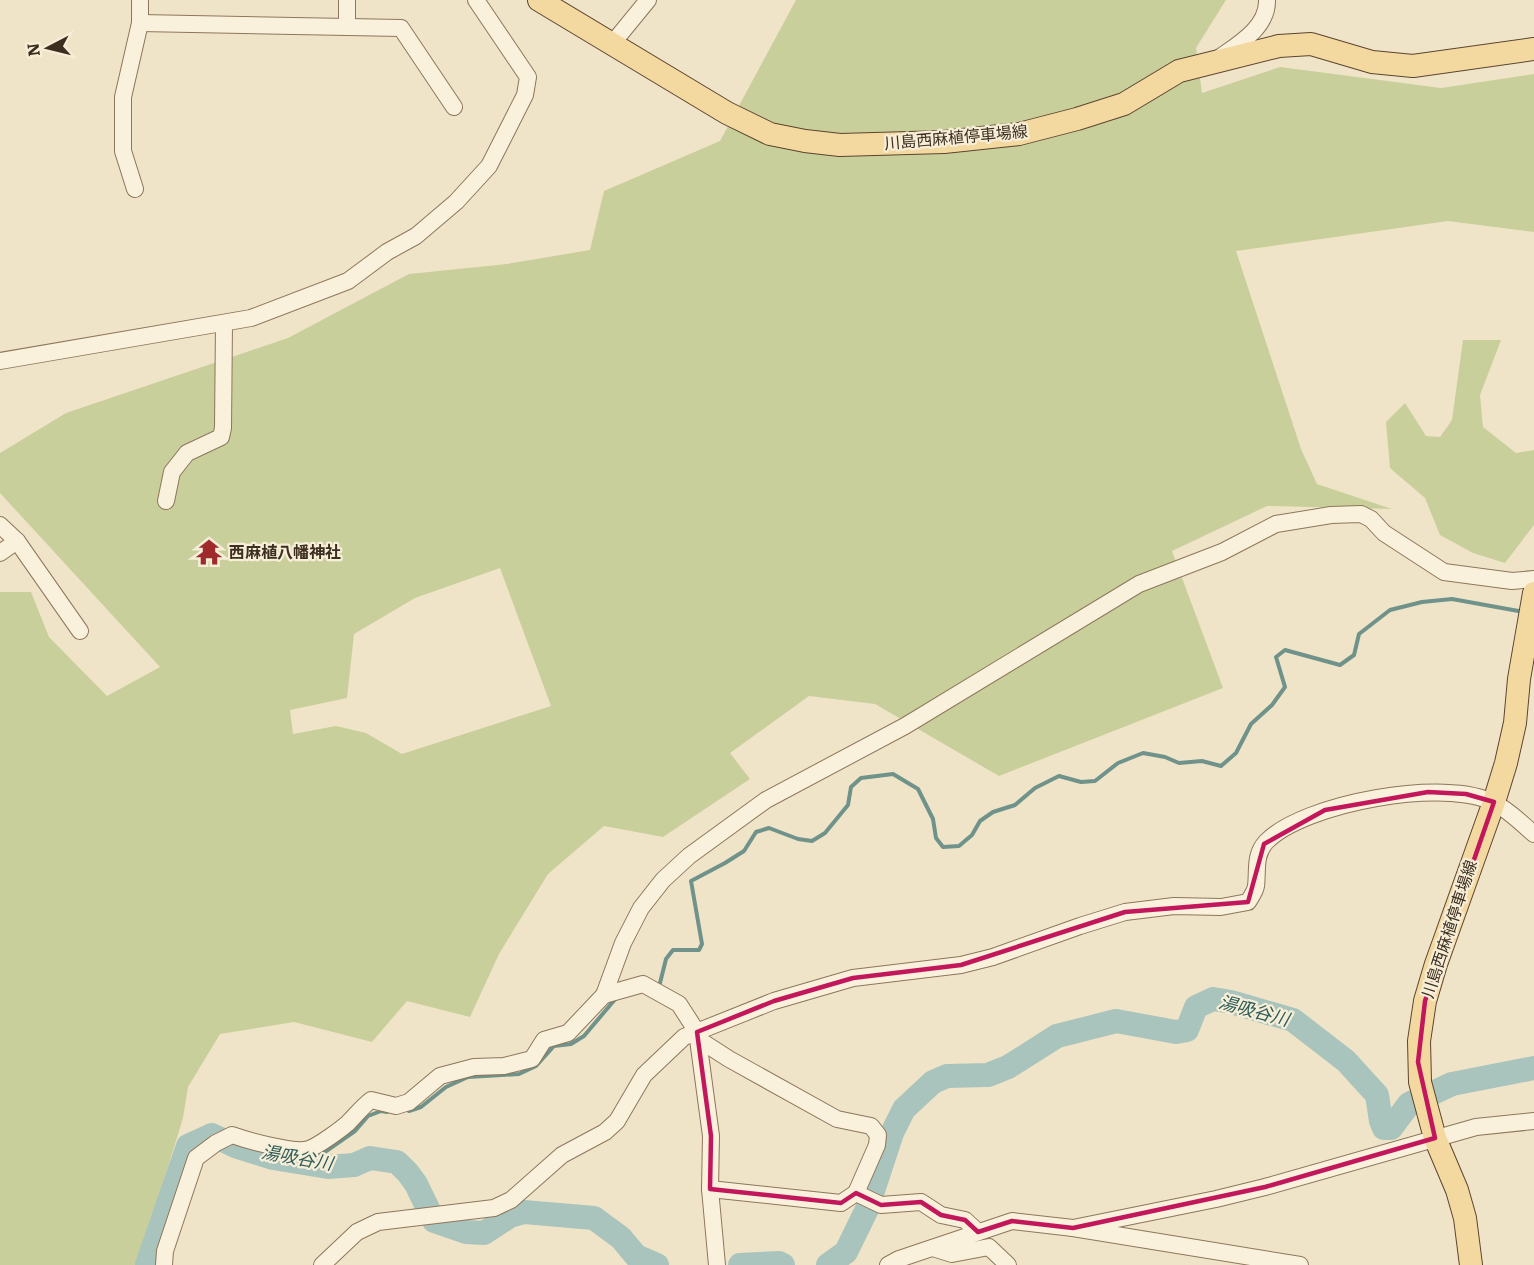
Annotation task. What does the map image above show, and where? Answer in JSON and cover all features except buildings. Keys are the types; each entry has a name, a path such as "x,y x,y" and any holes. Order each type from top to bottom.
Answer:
{"main road":[{"name":"川島西麻植停車場線","path":"539,0 755,128 782,136 840,145 944,142 1019,134 1124,104 1179,71 1280,46 1311,44 1372,62 1413,66 1534,49"},
{"name":"川島西麻植停車場線","path":"1471,1265 1465,1218 1457,1190 1435,1138 1420,1082 1419,1041 1425,1001 1456,904 1494,802 1515,723 1519,680 1532,606"}],"street":[{"path":"135,189 123,151 123,97 140,22 140,0"},
{"path":"347,0 347,27"},
{"path":"0,361 251,318 348,281 387,252 424,229 456,202 489,166 525,95 528,77 476,0"},
{"path":"612,44 648,0"},
{"path":"1216,60 1250,36 1268,11 1267,0"},
{"path":"140,22 401,28 454,108"},
{"path":"166,501 172,471 187,453 221,437 224,323"},
{"path":"164,1265 165,1251 196,1158 216,1143 232,1135 245,1140 298,1150 309,1149 348,1123 358,1110 371,1100 396,1106 409,1102 440,1076 474,1067 504,1066 532,1059 544,1040 568,1033 604,995 623,943 640,908 663,880 689,856 766,800 905,726 1139,584 1222,552 1276,524 1331,515 1361,514 1371,519 1384,533 1444,572 1512,581 1534,579"},
{"path":"0,525 17,541 80,631"},
{"path":"0,553 17,541"},
{"path":"322,1265 357,1232 378,1222 494,1208 511,1200 562,1155 605,1132 617,1121 644,1075 684,1037 698,1035 774,1001 853,978 961,965 993,957 1125,912 1173,906 1221,907 1248,902 1256,889 1257,859 1264,844 1277,833 1325,810 1356,801 1428,792 1466,794 1494,802 1534,834"},
{"path":"604,995 643,984 679,1004 698,1035 729,1059 837,1119 871,1126 878,1135 877,1145 859,1195 841,1203 710,1189"},
{"path":"698,1035 711,1136 710,1189 717,1262"},
{"path":"1073,1228 1226,1197 1476,1127 1534,1120"},
{"path":"859,1195 881,1205 921,1202 941,1215 965,1220 978,1232"},
{"path":"888,1265 1012,1221 1073,1228 1300,1265"},
{"path":"933,1248 952,1254 988,1247 1008,1265"}],"highlighted area":[{"path":"1428,792 1466,794 1494,802 1425,1001 1418,1062 1435,1138 1265,1187 1141,1215 1073,1228 1012,1221 978,1232 965,1220 941,1215 921,1202 881,1205 856,1193 841,1203 710,1189 711,1136 697,1032 774,1001 853,978 961,965 1125,912 1248,902 1264,844 1325,810"}],"green space":[{"path":"796,0 1226,0 1196,48 1202,93 1280,67 1441,88 1534,74 1534,232 1448,221 1236,251 1301,449 1317,484 1392,509 1267,506 1172,551 1223,688 999,776 875,704 809,696 730,753 750,779 663,837 604,826 548,874 499,954 470,1017 407,1001 372,1042 294,1022 220,1034 188,1087 183,1118 138,1265 0,1265 0,592 31,592 49,637 107,696 160,667 0,493 0,453 66,413 288,338 409,274 507,264 590,250 604,191 720,141","holes":["500,568 551,706 402,754 366,733 336,726 293,734 290,710 347,698 354,634 415,598"]},
{"path":"1463,340 1501,340 1480,395 1483,427 1516,453 1534,450 1534,525 1505,563 1473,553 1440,535 1425,498 1390,468 1386,422 1405,403 1426,436 1440,437 1452,420"}],"waterway":[{"path":"660,983 666,959 673,950 699,950 702,944 691,881 744,851 756,832 769,828 798,839 812,841 825,833 848,805 851,787 861,778 893,774 918,789 933,819 936,838 943,847 959,846 972,835 980,821 993,812 1015,805 1035,788 1059,776 1081,782 1095,781 1118,763 1143,753 1165,757 1179,763 1202,761 1221,766 1236,753 1251,724 1272,705 1285,687 1276,657 1285,650 1340,665 1354,655 1359,634 1390,610 1422,602 1452,599 1524,612"},
{"path":"409,1111 421,1107 446,1087 468,1077 519,1074 536,1066 554,1046 571,1044 584,1036 617,997"},
{"name":"湯吸谷川","path":"828,1265 846,1252 867,1209 892,1133 904,1109 933,1082 947,1076 988,1075 1008,1067 1057,1036 1116,1021 1176,1032 1187,1030 1196,1007 1213,999 1231,1002 1293,1020 1346,1061 1377,1095 1384,1128 1391,1128 1409,1104 1452,1084 1534,1068"},
{"path":"309,1163 355,1131 368,1116 381,1111 387,1112"},
{"name":"湯吸谷川","path":"147,1265 188,1146 212,1135 235,1146 273,1158 328,1167 354,1165 370,1158 397,1162 416,1184 434,1221 466,1232 484,1233 510,1216 524,1212 594,1218 621,1238 636,1256 657,1265"},
{"name":"湯吸谷川","path":"740,1265 779,1263 783,1265"}],"place":[{"name":"西麻植八幡神社","path":"209,552"}]}
